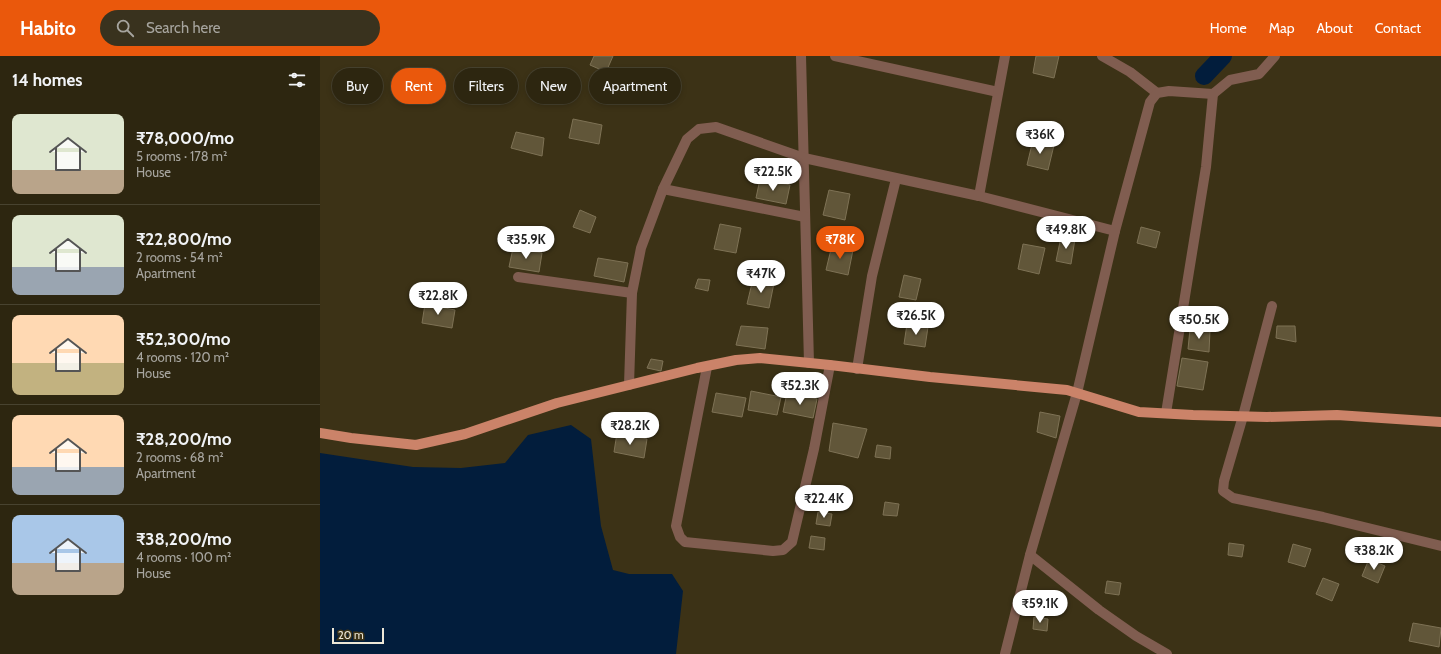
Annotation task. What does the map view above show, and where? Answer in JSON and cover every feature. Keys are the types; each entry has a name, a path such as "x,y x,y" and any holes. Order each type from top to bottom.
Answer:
{"main road":[{"path":"320,433 416,445 465,434 558,404 629,385 736,360 760,358 830,365 930,378 1067,390 1139,412 1267,417 1337,415 1441,422"}],"street":[{"path":"801,56 809,363"},
{"path":"834,56 998,92"},
{"path":"979,196 1005,56"},
{"path":"1102,56 1130,72 1157,92 1169,91 1213,94 1230,80 1259,74 1275,56"},
{"path":"1005,654 1030,555 1077,393 1115,231 1146,113 1150,102 1157,92"},
{"path":"1166,413 1206,167 1213,94"},
{"path":"629,385 632,294 641,248 662,189 687,139 699,129 716,128 804,158 979,196 1115,231"},
{"path":"857,369 872,276 896,179"},
{"path":"662,189 806,217"},
{"path":"518,277 632,294"},
{"path":"1272,306 1224,481 1223,491 1233,498 1441,546"},
{"path":"707,366 676,526 680,537 685,542 773,551 783,550 792,542 814,449 830,365"},
{"path":"1030,555 1099,610 1136,636 1167,654"}],"water":[{"path":"571,425 591,439 601,526 613,570 629,574 672,574 683,591 676,654 320,654 320,453 413,467 461,468 505,463 528,435"}],"building":[{"path":"594,56 613,56 608,68 597,68 590,65"},
{"path":"1036,56 1059,56 1054,78 1033,73"},
{"path":"573,119 602,125 599,144 569,138"},
{"path":"516,132 544,138 542,156 511,148"},
{"path":"1033,140 1054,145 1048,170 1027,165"},
{"path":"760,179 790,185 786,204 756,198"},
{"path":"829,190 850,194 845,220 823,215"},
{"path":"580,210 596,217 590,233 573,227"},
{"path":"720,224 741,228 736,253 714,249"},
{"path":"1141,227 1160,232 1156,248 1137,243"},
{"path":"1061,237 1075,239 1071,264 1056,261"},
{"path":"1023,244 1045,248 1039,274 1018,269"},
{"path":"832,245 853,250 848,275 826,270"},
{"path":"513,248 542,253 539,272 509,267"},
{"path":"598,258 628,263 624,282 594,276"},
{"path":"904,275 921,279 916,300 899,297"},
{"path":"698,279 710,280 708,291 695,288"},
{"path":"753,279 774,283 769,308 747,304"},
{"path":"425,304 455,310 452,328 422,323"},
{"path":"907,324 928,327 925,347 904,344"},
{"path":"741,326 768,328 765,349 736,345"},
{"path":"1277,326 1295,326 1296,342 1276,338"},
{"path":"1190,329 1210,330 1209,352 1188,349"},
{"path":"1182,358 1208,362 1203,390 1177,386"},
{"path":"651,359 663,361 661,371 647,368"},
{"path":"751,391 781,397 777,415 748,410"},
{"path":"716,393 746,398 742,417 712,412"},
{"path":"787,393 817,399 813,418 783,412"},
{"path":"1040,412 1060,416 1056,438 1037,432"},
{"path":"833,423 867,429 858,458 829,451"},
{"path":"617,433 647,439 644,458 614,452"},
{"path":"877,445 891,447 890,459 875,457"},
{"path":"885,502 899,504 897,516 883,515"},
{"path":"818,512 832,514 830,526 816,524"},
{"path":"811,536 825,538 824,550 809,548"},
{"path":"1229,543 1244,545 1242,557 1228,555"},
{"path":"1293,544 1311,549 1305,567 1288,562"},
{"path":"1369,559 1385,566 1378,583 1362,576"},
{"path":"1323,578 1339,584 1332,601 1316,594"},
{"path":"1107,581 1121,583 1119,595 1105,593"},
{"path":"1034,617 1048,619 1047,631 1033,629"},
{"path":"1413,623 1441,628 1439,647 1409,641"}],"waterway":[{"path":"1204,76 1223,56"}]}
